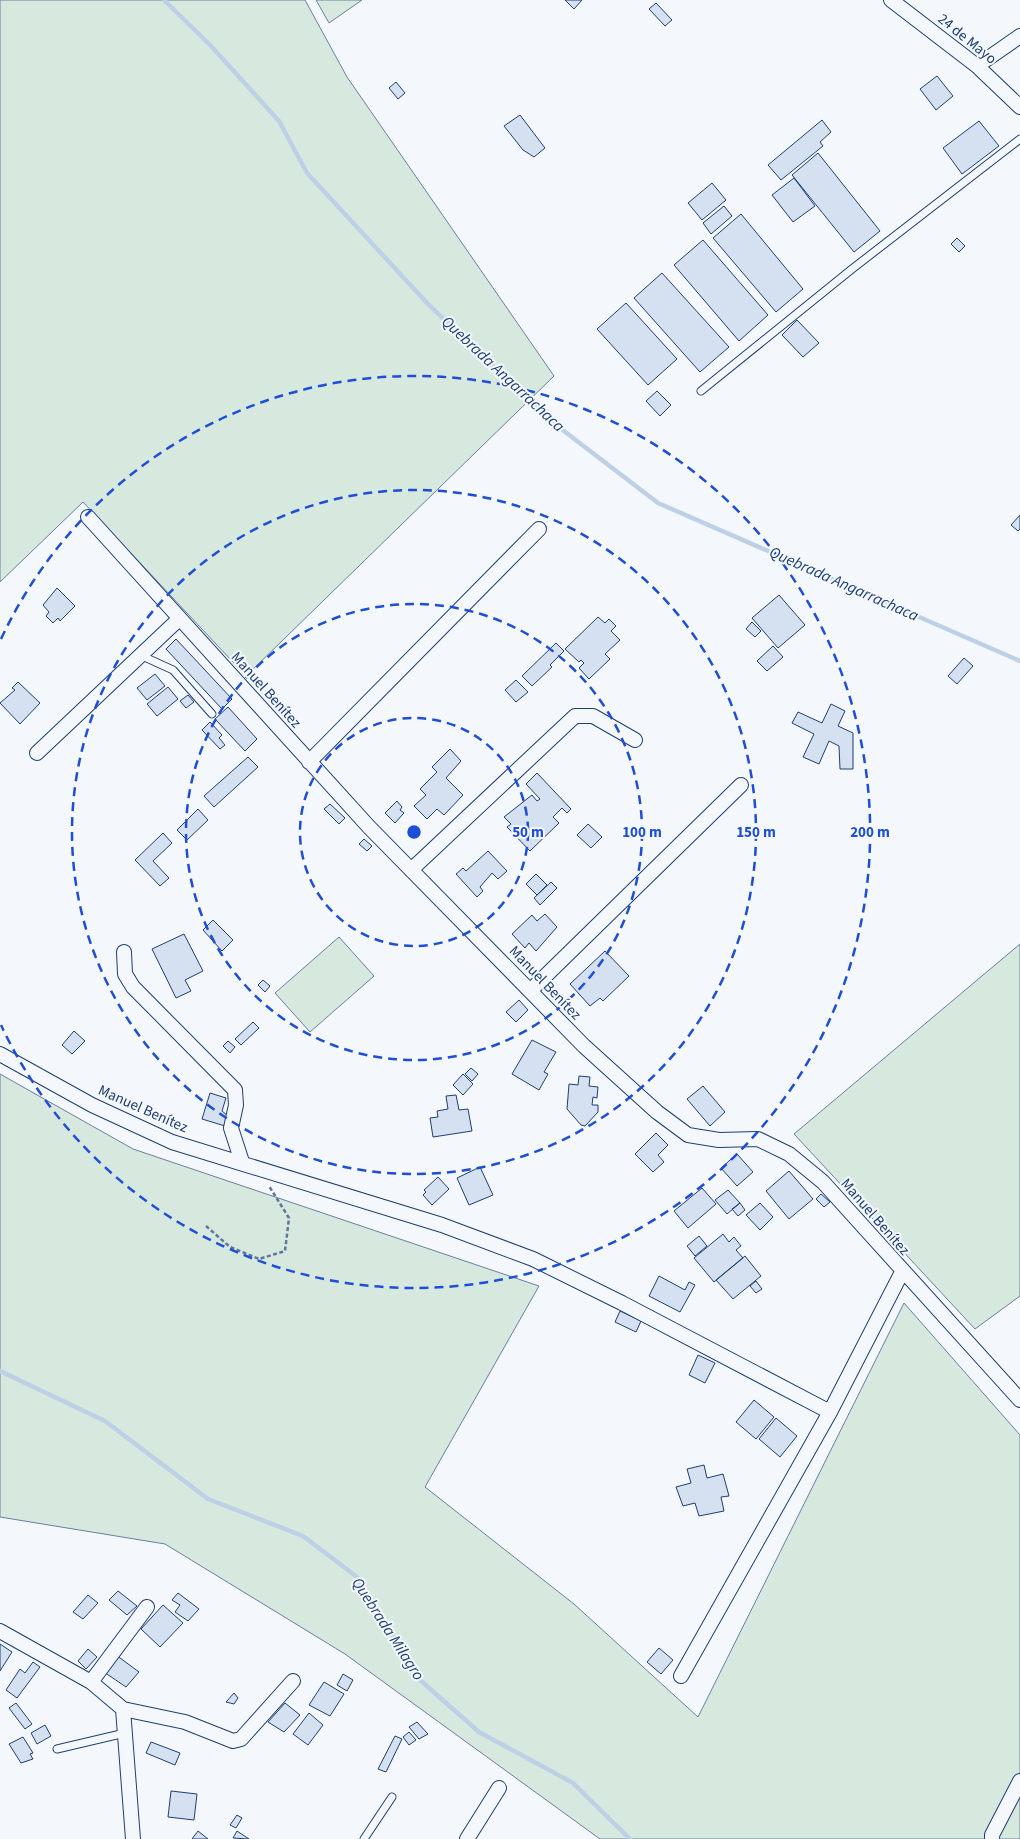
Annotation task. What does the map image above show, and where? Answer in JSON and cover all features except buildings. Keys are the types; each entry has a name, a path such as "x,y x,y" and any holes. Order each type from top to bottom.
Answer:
{"street":[{"name":"24 de Mayo","path":"891,0 977,66 1020,107"},
{"path":"977,66 1020,36"},
{"name":"Manuel Benítez","path":"88,517 309,762 411,870 584,1046 657,1112 688,1135 719,1140 758,1139 789,1154 822,1182 1020,1400"},
{"path":"309,762 539,529"},
{"path":"37,753 179,619"},
{"path":"411,870 574,716 593,716 634,740"},
{"path":"530,991 741,785"},
{"path":"124,952 125,974 133,986 235,1090 236,1105 231,1128 242,1162"},
{"name":"Manuel Benítez","path":"0,1054 92,1105 172,1142 442,1225 533,1260 622,1303 830,1412"},
{"path":"681,1676 830,1412 902,1272"},
{"path":"91,1682 147,1607"},
{"path":"0,1631 91,1682 123,1709 185,1722 233,1741 241,1739 293,1681"},
{"path":"123,1709 133,1839"},
{"path":"992,1839 992,1834 1020,1781"},
{"path":"467,1839 499,1788"}],"lane":[{"path":"701,391 852,269 1020,140"},
{"path":"140,655 173,670 212,714"},
{"path":"57,1749 125,1733"},
{"path":"364,1839 392,1798"}],"path":[{"path":"206,1226 230,1247 259,1259 286,1251 289,1218 267,1183"}],"shaded area":[{"path":"0,0 305,0 347,77 554,376 246,676 83,502 0,582"},
{"path":"316,0 362,0 329,23"},
{"path":"339,937 374,976 310,1032 275,993"},
{"path":"1020,944 1020,1296 975,1329 794,1134"},
{"path":"0,1074 133,1149 539,1286 425,1487 574,1604 698,1717 904,1303 1020,1435 1020,1839 600,1839 345,1654 165,1544 0,1517"}],"waterway":[{"name":"Quebrada Angarrachaca","path":"164,0 211,46 279,121 307,173 427,303 547,418 658,503 1020,661"},
{"name":"Quebrada Milagro","path":"0,1371 105,1421 208,1499 303,1536 357,1577 420,1680 479,1732 573,1783 630,1839"}]}
